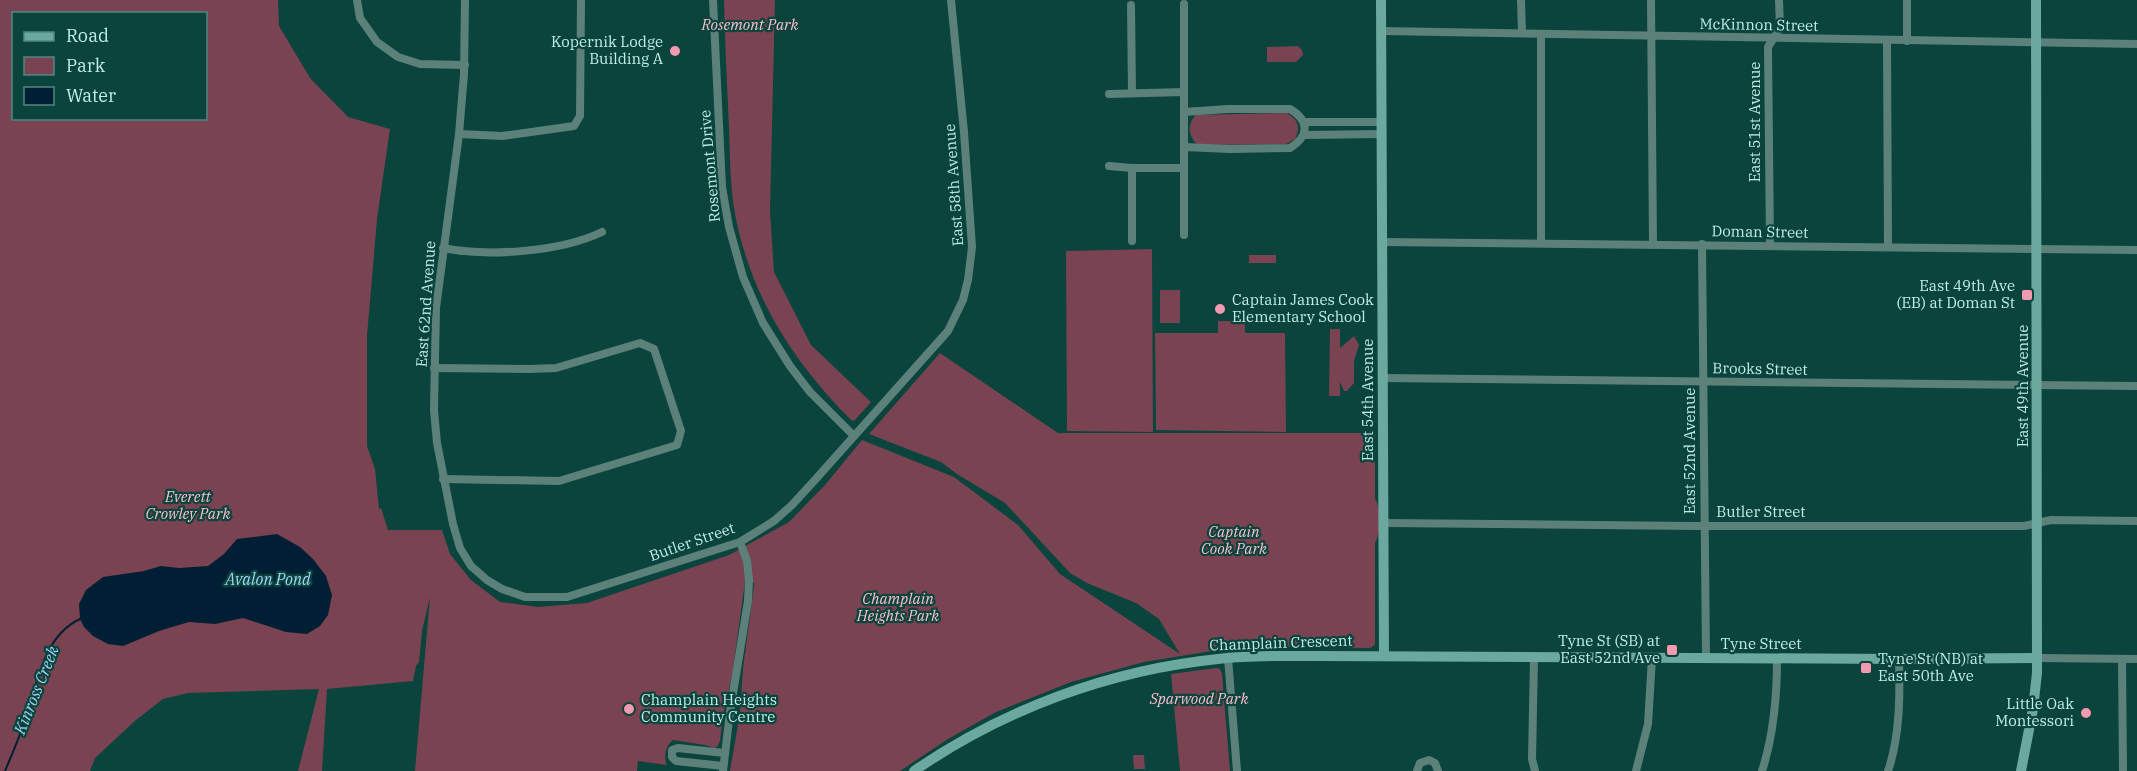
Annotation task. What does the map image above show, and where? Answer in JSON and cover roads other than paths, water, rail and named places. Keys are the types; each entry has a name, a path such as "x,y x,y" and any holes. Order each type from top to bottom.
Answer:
{"street":[{"path":"357,0 360,18 377,42 398,57 420,64 465,65"},
{"name":"East 62nd Avenue","path":"465,0 465,65 459,134 436,308 434,410 443,479 460,548 471,566 502,589"},
{"path":"459,134 502,136 574,126 580,116 581,0"},
{"name":"Rosemont Drive","path":"713,0 722,187 729,227 743,277 763,323 790,366 810,392 853,435"},
{"name":"East 58th Avenue","path":"853,435 904,382 948,331 963,300 968,280 972,247 951,0"},
{"name":"East 54th Avenue","path":"1381,0 1384,656"},
{"path":"1521,0 1522,33"},
{"path":"1651,0 1653,244"},
{"name":"East 51st Avenue","path":"1770,246 1768,47 1780,28 1779,0"},
{"path":"1907,0 1907,41"},
{"name":"East 49th Avenue","path":"2021,771 2033,709 2037,657 2036,0"},
{"path":"1131,4 1132,93"},
{"path":"1184,4 1184,235"},
{"name":"McKinnon Street","path":"1382,32 2137,44"},
{"path":"1541,35 1541,243"},
{"path":"1887,40 1888,247"},
{"path":"1109,94 1184,92"},
{"path":"1184,112 1290,109 1304,122 1304,135 1297,144 1290,148 1184,147"},
{"path":"1304,122 1382,123"},
{"path":"1304,135 1382,134"},
{"path":"1109,166 1184,168"},
{"path":"1132,168 1132,241"},
{"path":"443,248 518,252 559,245 602,232"},
{"name":"Doman Street","path":"1383,242 2137,250"},
{"name":"East 52nd Avenue","path":"1702,244 1706,658"},
{"path":"434,368 556,368 640,343 654,349 681,431 677,445 559,481 443,479"},
{"name":"Brooks Street","path":"1383,378 2137,386"},
{"name":"Butler Street","path":"502,589 525,597 567,597 740,542 774,521 792,505 853,435"},
{"name":"Butler Street","path":"1384,523 2025,526 2051,520 2137,521"},
{"path":"724,753 678,748 672,750 672,757 676,761 723,769 750,580 747,561 740,542"},
{"name":"Champlain Crescent","path":"914,771 994,723 1072,691 1168,667 1257,656 1384,656"},
{"name":"Tyne Street","path":"1384,656 2137,659"},
{"path":"1228,658 1237,771"},
{"path":"1534,658 1532,759 1536,771"},
{"path":"1636,771 1648,724 1652,658"},
{"path":"1762,771 1769,750 1777,697 1777,659"},
{"path":"1888,771 1892,761 1898,719 1899,659"},
{"path":"2122,659 2122,771"},
{"path":"1412,771 1417,771 1420,763 1429,760 1435,763 1438,771"}],"water":[{"name":"Avalon Pond","path":"277,534 300,547 313,559 326,576 332,595 328,615 320,626 307,634 286,632 243,618 215,624 189,622 123,646 108,644 93,636 80,619 79,604 86,590 103,577 161,566 179,568 208,566 224,554 237,539"}],"waterway":[{"name":"Kinross Creek","path":"5,771 22,729 44,660 58,636 80,619"}],"place":[{"name":"Kopernik Lodge Building A","path":"675,51"},
{"name":"East 49th Ave (EB) at Doman St","path":"2027,295"},
{"name":"Captain James Cook Elementary School","path":"1220,309"},
{"name":"Tyne St (SB) at East 52nd Ave","path":"1672,650"},
{"name":"Tyne St (NB) at East 50th Ave","path":"1866,668"},
{"name":"Champlain Heights Community Centre","path":"629,709"},
{"name":"Little Oak Montessori","path":"2086,713"}],"park label":[{"name":"Rosemont Park","path":"750,25"},
{"name":"Everett Crowley Park","path":"188,506"},
{"name":"Captain Cook Park","path":"1234,540"},
{"name":"Champlain Heights Park","path":"898,608"},
{"name":"Sparwood Park","path":"1199,699"}]}
